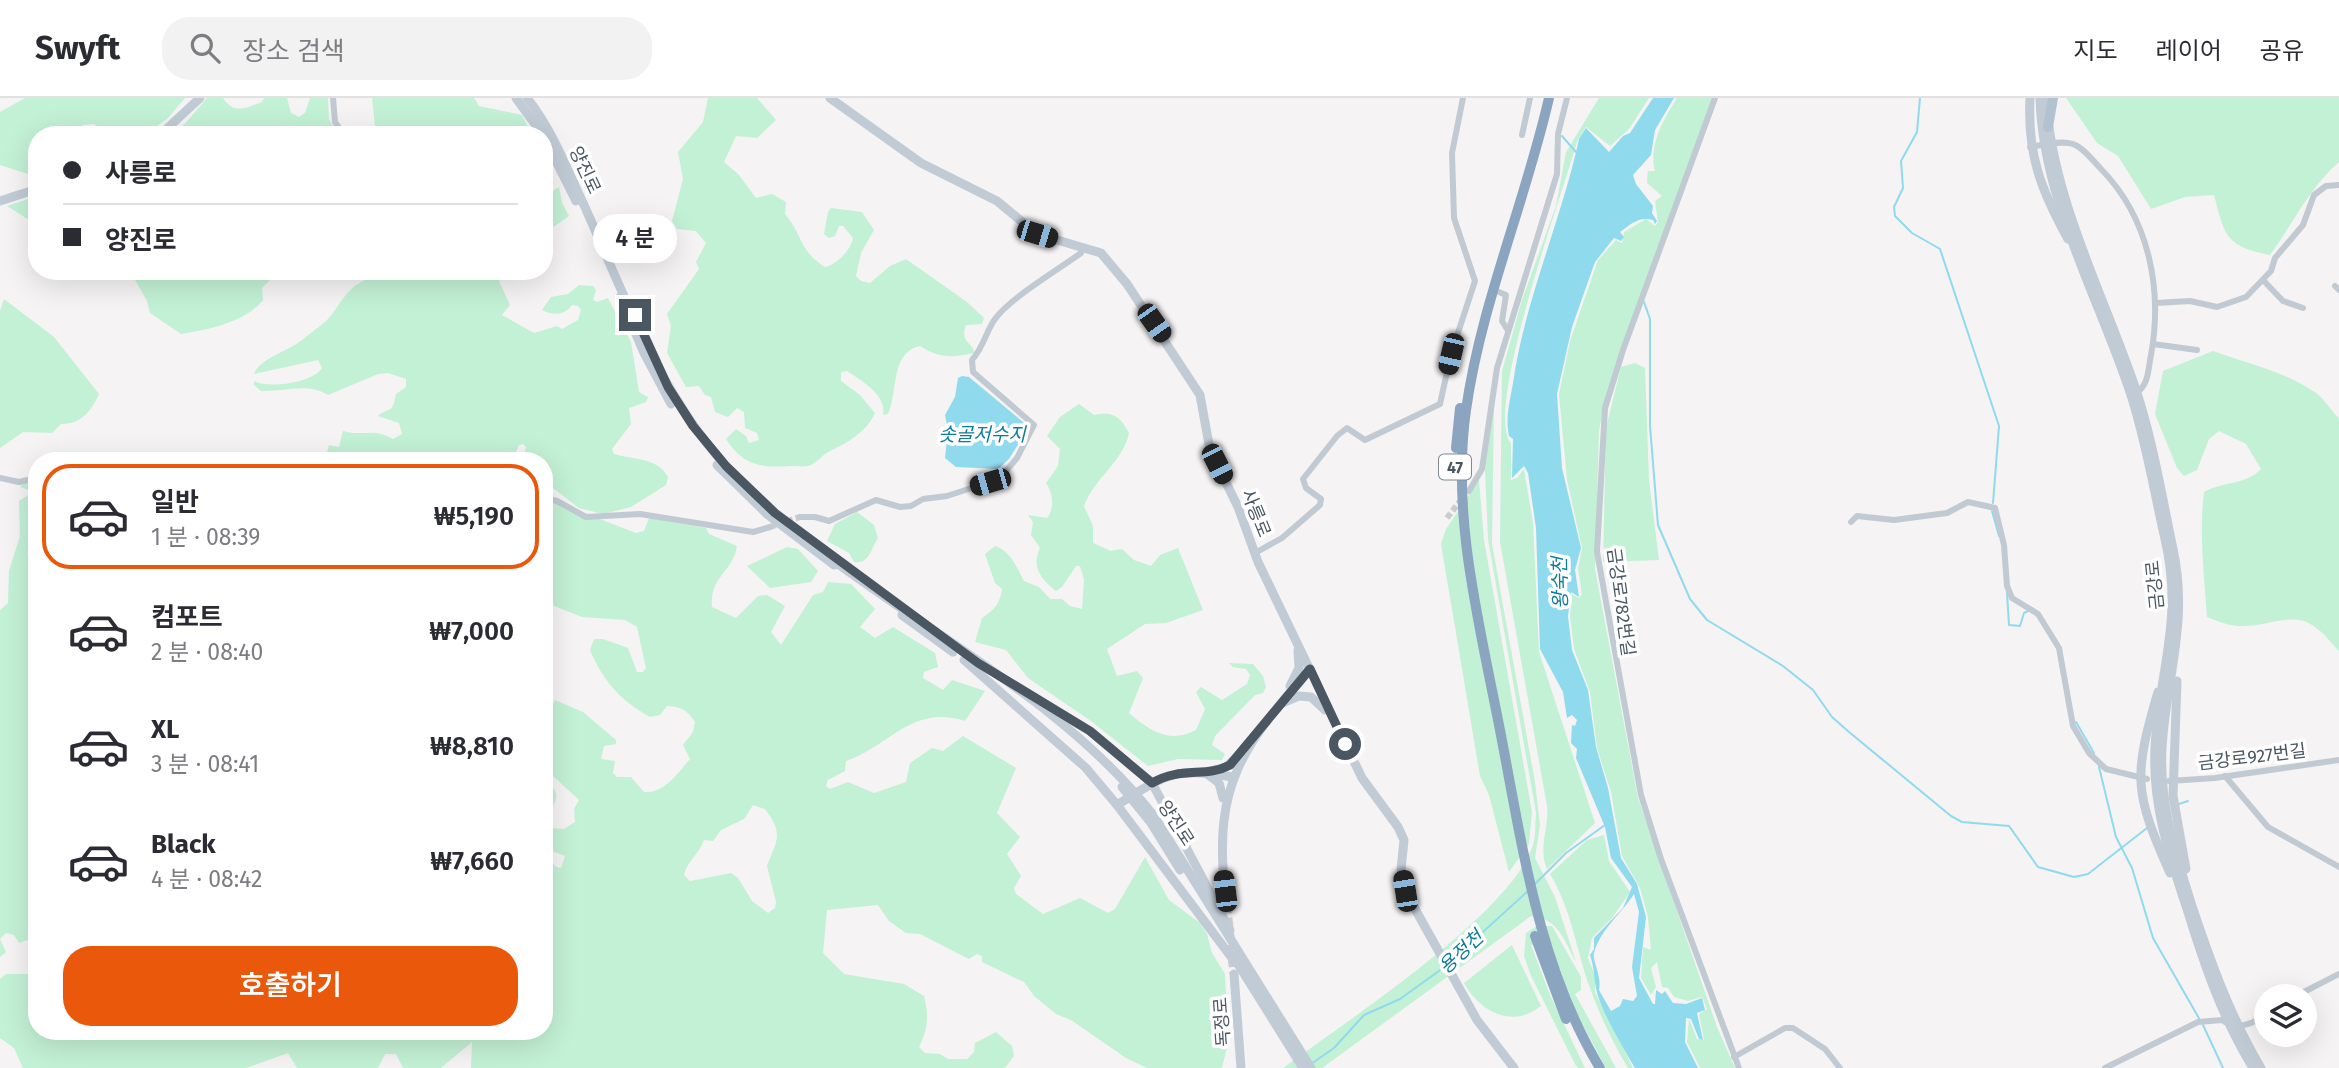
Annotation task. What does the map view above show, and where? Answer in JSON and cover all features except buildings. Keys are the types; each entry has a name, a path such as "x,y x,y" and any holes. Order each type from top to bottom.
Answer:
{"highway":[{"name":"47","path":"1542,98 1468,364 1456,444 1455,486 1459,545 1540,941 1556,999 1591,1068"},
{"name":"47","path":"1518,841 1467,546 1462,458 1466,410 1479,348 1549,98"},
{"name":"47","path":"1540,941 1569,1010 1600,1068"}],"main road":[{"path":"2046,131 2053,98"}],"street":[{"path":"170,126 200,98"},
{"path":"333,98 338,126"},
{"name":"사릉로","path":"830,98 922,163 996,201 1037,234 1101,253 1127,284 1200,396 1210,450 1238,507 1255,553 1362,778 1398,827 1404,840 1401,870 1405,891 1478,1020 1514,1068"},
{"path":"1255,553 1282,538 1320,505 1321,499 1306,488 1303,479 1337,436 1347,428 1365,440 1440,404 1451,354 1475,281 1454,218 1452,153 1463,98"},
{"path":"1522,135 1530,98"},
{"path":"1469,491 1482,469 1497,368 1507,329 1557,174 1558,134 1567,98"},
{"name":"금강로782번길","path":"1715,98 1623,349 1605,408 1597,552 1641,795 1661,859 1739,1068"},
{"path":"2030,98 2030,148 2037,174 2086,271"},
{"name":"금강로","path":"2040,98 2055,194 2134,393"},
{"name":"금강로","path":"2046,98 2046,131"},
{"name":"양진로","path":"521,99 538,126"},
{"name":"양진로","path":"521,99 539,126"},
{"path":"2030,148 2064,143 2075,145 2123,193 2147,250 2155,283 2153,344 2146,383 2134,393"},
{"name":"양진로","path":"553,147 566,166 668,387 709,447 775,513 1076,734 1126,786 1246,971 1295,1050 1303,1068"},
{"name":"금강로","path":"2048,150 2134,393 2169,561 2177,623 2155,744 2155,789 2163,832 2231,1024 2253,1068"},
{"name":"양진로","path":"553,156 663,391 693,436 731,481 787,531 1064,733 1126,786"},
{"path":"2156,303 2190,301 2223,307 2246,297 2272,271 2275,258 2303,225 2314,195 2326,186 2339,186"},
{"path":"0,201 28,192"},
{"path":"800,517 815,517 829,522 876,500 900,507 911,506 923,499 947,496 999,479 1017,458 1034,425 974,372 972,360 983,347 993,322 1004,309 1081,253 1084,247"},
{"path":"2263,280 2283,301 2304,308"},
{"path":"1474,286 1483,289"},
{"path":"1499,292 1506,295 1502,321 1507,329"},
{"path":"2153,344 2197,351"},
{"path":"0,478 19,482 28,480"},
{"path":"553,502 595,518 628,513 753,532 771,527"},
{"path":"1851,522 1857,516 1894,520 1947,513 1968,502 1995,508 2004,545 2007,586 2012,598 2038,614 2059,648 2073,726 2089,753 2106,769 2143,778"},
{"path":"2177,623 2143,778 2145,814 2194,923"},
{"path":"2177,623 2171,781 2194,923"},
{"path":"1278,705 1299,668 1293,631"},
{"path":"964,660 1060,743 1116,804 1246,971"},
{"path":"978,663 1090,731 1152,783 1194,858 1246,971"},
{"path":"1202,772 1230,765 1310,669"},
{"path":"1278,705 1299,696 1311,697 1319,702 1338,729"},
{"path":"1223,816 1233,777 1253,738"},
{"name":"금강로927번길","path":"2171,781 2339,760"},
{"path":"1116,804 1173,773 1202,772 1233,777"},
{"path":"1202,772 1221,786 1225,891"},
{"path":"2225,776 2269,827 2339,867"},
{"name":"독정로","path":"1234,974 1241,1068"},
{"path":"2317,985 2339,974"},
{"path":"2105,1068 2198,1023 2222,1020 2231,1024 2254,1024"},
{"name":"금강로","path":"2231,1024 2261,1068"},
{"path":"1734,1057 1784,1028 1793,1028 1825,1049 1839,1068"},
{"name":"양진로","path":"1295,1050 1311,1068"}],"green space":[{"path":"25,98 185,98 167,119 157,126 28,126 28,174 0,165 0,112"},
{"path":"207,98 223,98 231,107 240,109 262,102 264,98 287,98 291,113 299,117 305,113 310,98 328,98 329,119 333,126 183,126"},
{"path":"372,98 474,98 479,106 522,115 528,126 375,126"},
{"path":"708,98 757,98 776,120 757,138 736,136 724,162 739,175 756,198 772,194 786,202 785,214 810,255 817,261 825,267 834,263 852,243 853,238 843,226 839,226 835,236 829,238 824,234 831,208 862,212 874,230 861,253 856,276 861,281 870,283 890,266 906,259 967,302 984,318 982,324 966,325 964,331 965,339 974,353 945,356 920,346 904,356 899,365 888,414 883,415 881,401 872,389 847,371 841,372 841,381 860,395 875,413 856,436 808,466 762,465 739,455 726,439 736,429 746,436 749,443 759,440 757,433 745,428 744,412 737,408 728,417 715,412 711,397 705,395 699,386 686,387 667,353 671,326 667,314 699,269 696,262 706,243 696,231 677,229 672,221 683,179 678,152 703,122"},
{"path":"1599,98 1649,98 1629,129 1610,146 1586,127 1577,142 1516,346 1505,423 1511,443 1511,480 1517,478 1524,469 1533,523 1539,652 1595,823 1547,869 1543,854 1547,806 1500,542 1502,371 1522,300 1556,206 1566,152"},
{"path":"1677,98 1714,98 1603,410 1599,431 1595,569 1638,798 1717,1027 1735,1068 1700,1068 1687,1042 1689,1019 1697,1039 1704,1040 1699,1014 1707,1009 1702,997 1688,1001 1674,997 1668,988 1662,987 1657,962 1651,968 1656,987 1651,995 1641,978 1643,947 1651,950 1648,917 1640,888 1622,856 1611,792 1597,748 1590,692 1574,649 1570,616 1572,594 1579,598 1582,594 1578,569 1582,548 1567,480 1559,394 1570,341 1598,260 1616,240 1622,243 1624,232 1646,219 1655,226 1658,222 1655,201 1662,196 1647,183 1648,167 1648,171 1655,171 1655,142 1662,123"},
{"path":"2066,98 2339,98 2339,162 2310,195 2270,255 2255,252 2235,243 2229,237 2214,195 2185,197 2151,209 2118,156 2097,143"},
{"path":"559,187 562,203 569,216 553,226 553,191"},
{"path":"28,199 28,219 7,206"},
{"path":"135,280 270,280 262,288 263,300 247,314 214,327 181,334 150,313 147,301"},
{"path":"500,280 510,305 502,315 534,333 557,326 562,329 578,320 581,310 578,306 572,305 558,314 542,310 551,297 568,294 579,285 593,286 596,290 593,300 597,302 608,298 631,342 639,392 648,397 646,402 629,408 631,424 612,449 614,454 644,460 658,466 668,477 666,485 631,507 603,514 579,508 553,488 553,452 525,452 526,447 523,444 519,445 516,452 327,452 329,445 339,447 343,431 386,435 393,439 402,434 399,423 378,416 392,408 396,394 406,387 406,379 388,373 378,374 328,395 304,388 261,391 254,385 254,381 279,384 300,381 322,368 318,360 254,374 262,363 296,344 325,322 351,289 363,281"},
{"path":"4,299 54,337 99,394 89,411 75,422 61,424 52,433 23,432 0,448 0,311"},
{"path":"2213,351 2279,373 2304,385 2319,396 2339,418 2339,651 2318,629 2307,622 2289,620 2240,626 2207,617 2202,538 2204,492 2249,478 2261,469 2246,444 2219,431 2209,439 2197,470 2184,476 2177,468 2155,414 2163,371"},
{"path":"1635,363 1645,368 1649,480 1659,560 1603,562 1606,428 1621,367"},
{"path":"1494,402 1492,544 1535,782 1540,825 1535,858 1555,897 1576,962 1564,938 1554,926 1548,921 1531,916 1322,1068 1283,1068 1423,966 1460,934 1493,903 1518,873 1533,845 1536,813 1488,539 1485,470"},
{"path":"1079,404 1094,415 1115,416 1129,433 1121,453 1095,486 1084,506 1093,526 1093,543 1111,551 1122,549 1134,560 1151,566 1160,555 1178,548 1203,610 1166,623 1145,624 1107,649 1117,676 1137,671 1143,678 1129,713 1160,734 1186,734 1196,730 1205,709 1196,692 1201,687 1222,700 1247,684 1250,675 1246,669 1233,667 1229,663 1253,664 1263,676 1266,687 1263,693 1255,695 1215,736 1212,745 1225,754 1222,760 1178,759 1148,766 1091,721 1028,678 1006,650 975,642 982,618 1000,599 1002,589 995,583 985,554 995,546 1009,555 1024,581 1039,587 1050,599 1062,599 1070,606 1082,609 1084,580 1080,566 1076,566 1062,587 1056,591 1046,582 1037,567 1040,548 1031,535 1033,522 1028,515 1047,518 1050,514 1052,501 1046,483 1058,466 1060,449 1047,436 1060,417"},
{"path":"1479,480 1484,540 1532,812 1529,844 1509,872 1489,795 1480,776 1441,544 1446,529"},
{"path":"28,482 28,490 20,487"},
{"path":"28,495 28,941 19,943 14,935 6,933 0,939 0,610 8,603 9,571 20,536 19,501"},
{"path":"553,501 636,533 644,531 649,518 706,528 709,534 737,546 735,555 714,588 712,607 736,618 758,596 767,595 785,606 771,632 781,645 813,595 823,592 828,582 851,584 875,609 860,627 875,638 893,627 935,653 938,667 924,672 923,678 943,690 952,680 985,691 965,721 946,717 916,722 846,761 845,771 828,780 826,786 830,789 848,782 874,793 906,782 910,763 932,748 943,751 963,736 1016,768 997,813 1020,837 1007,854 1021,876 1014,888 1016,894 1043,914 1080,898 1108,913 1115,909 1145,857 1169,900 1200,923 1207,934 1212,953 1225,974 1228,1043 1222,1068 1147,1068 1126,1058 1071,1020 1056,1014 1034,996 1024,982 982,962 982,956 977,954 969,959 920,934 906,933 889,921 878,905 827,910 823,953 844,974 904,984 924,996 927,1022 919,1047 925,1053 940,1054 948,1059 967,1059 974,1052 975,1043 996,1032 1012,1046 1014,1056 1005,1068 471,1068 472,1042 441,1068 403,1068 396,1054 385,1054 378,1068 297,1068 288,1053 246,1068 23,1068 14,1048 0,1038 0,979 6,974 28,974 28,1040 553,1040 553,863 561,868 565,856 553,851 553,828 564,829 575,822 574,809 579,800 553,776 553,704 555,700 583,712 616,740 616,744 604,746 601,759 615,761 613,773 617,777 631,777 644,792 658,790 664,786 690,759 683,745 693,732 695,722 684,710 672,706 667,706 660,715 650,717 621,697 601,671 590,650 594,639 603,639 628,648 637,672 643,672 646,668 637,627 625,620 582,617 553,606","holes":["753,805 765,809 771,818 777,838 767,866 776,902 775,908 768,913 752,901 738,878 731,873 690,881 684,875 704,840 713,841 721,830 744,819"]},
{"path":"857,512 874,525 878,538 867,558 854,562 849,553 827,541 835,524"},
{"path":"787,547 798,549 818,571 811,582 770,588 747,566"},
{"path":"553,788 556,792 553,806"},
{"path":"1604,835 1609,861 1630,892 1612,918 1592,938 1588,958 1595,976 1595,992 1633,1068 1628,1068 1598,1009 1569,916 1550,874 1587,840"},
{"path":"1537,926 1552,926 1581,977 1581,990 1575,994 1616,1068 1606,1068 1574,1009 1549,939 1531,945 1550,995 1585,1068 1578,1068 1575,1064 1531,976 1524,956 1526,933"},
{"path":"0,939 6,952 0,957"},
{"path":"1512,945 1541,1006 1519,1016 1498,1014 1488,1009 1464,983"}],"water":[{"name":"왕숙천","path":"1653,98 1674,98 1655,130 1651,155 1633,175 1636,184 1653,206 1652,213 1657,221 1655,224 1653,220 1643,219 1632,224 1620,232 1624,237 1621,241 1614,238 1595,262 1572,327 1557,394 1562,468 1581,548 1575,570 1579,597 1571,592 1568,616 1572,650 1588,690 1596,747 1608,788 1621,858 1637,884 1646,917 1639,978 1653,1004 1656,990 1662,994 1665,991 1673,1003 1686,1004 1702,998 1705,1010 1697,1013 1703,1040 1699,1039 1691,1019 1686,1018 1685,1042 1698,1068 1635,1068 1612,1028 1598,996 1590,955 1594,949 1594,938 1623,908 1632,887 1611,858 1605,827 1576,758 1577,749 1571,743 1572,725 1575,726 1577,720 1572,715 1567,718 1563,692 1540,649 1536,528 1528,473 1524,466 1512,478 1513,439 1509,436 1508,429 1509,403 1526,321 1579,139 1586,128 1609,152 1623,136 1630,133","holes":["1634,894 1639,912 1632,967 1637,996 1633,1001 1623,999 1620,1006 1611,1011 1599,990 1594,953 1606,929"]},
{"name":"솟골저수지","path":"969,377 1029,427 1009,459 998,469 956,467 945,458 948,430 945,415 955,397 958,378"}],"waterway":[{"path":"1920,98 1917,132 1901,161 1903,188 1894,207 1895,216 1912,233 1940,249 1999,426 1993,503"},
{"path":"1562,136 1576,152"},
{"path":"1644,302 1650,319 1650,426 1658,525 1690,599 1707,620 1783,666 1813,690 1832,717 1951,816 1962,822 2009,826 2038,867 2074,877 2088,874 2147,828"},
{"path":"1992,511 1999,536"},
{"path":"2007,593 2009,625 2020,626 2024,613 2028,611"},
{"path":"2076,722 2094,753"},
{"path":"2099,767 2116,837 2132,868 2153,938 2200,1020"},
{"path":"2179,804 2188,801"},
{"name":"용정천","path":"1535,884 1566,853 1605,825"},
{"name":"용정천","path":"1450,962 1529,890"},
{"name":"용정천","path":"1311,1064 1334,1048 1364,1015 1400,999 1443,968"},
{"path":"2203,1025 2223,1068"}],"tunnel":[{"path":"1447,518 1461,500"},
{"path":"770,527 800,517"},
{"path":"1225,891 1234,974"}],"route":[{"path":"635,315 660,371 679,405 709,447 747,488 843,565 978,663 1090,731 1152,783 1173,773 1216,771 1230,765 1310,669 1345,744"}]}
